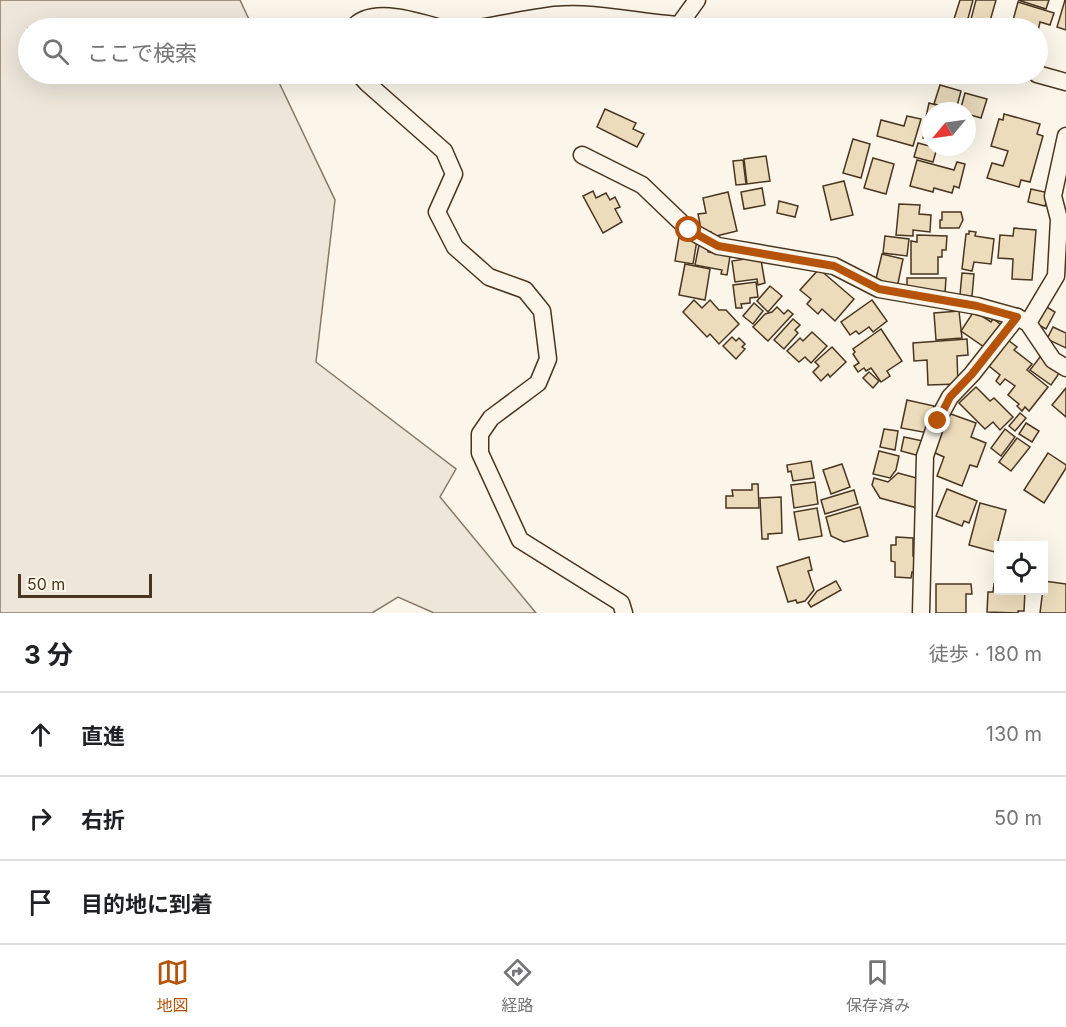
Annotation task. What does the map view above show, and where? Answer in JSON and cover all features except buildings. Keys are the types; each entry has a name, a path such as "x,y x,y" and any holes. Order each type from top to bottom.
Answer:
{"street":[{"path":"684,18 697,0"},
{"path":"538,18 556,15 616,18"},
{"path":"369,18 404,18"},
{"path":"1048,77 1066,82"},
{"path":"367,84 444,151 454,174 437,212 455,247 489,277 525,290 542,311 548,359 538,383 491,417 480,434 480,453 520,540 621,603 624,613"},
{"path":"921,613 925,456 950,397 1022,320 1056,276 1059,219 1053,196 1066,136"},
{"path":"582,155 642,185 689,230 718,246 834,266 879,289 977,306 1022,320 1053,360 1066,368"}],"shaded area":[{"path":"0,0 240,0 248,18 18,18 18,84 280,84 335,200 316,362 456,469 440,497 536,613 434,613 398,597 372,613 0,613"}],"route":[{"path":"689,230 718,246 834,266 879,289 977,306 1017,317 972,374 950,397 938,421"}]}
